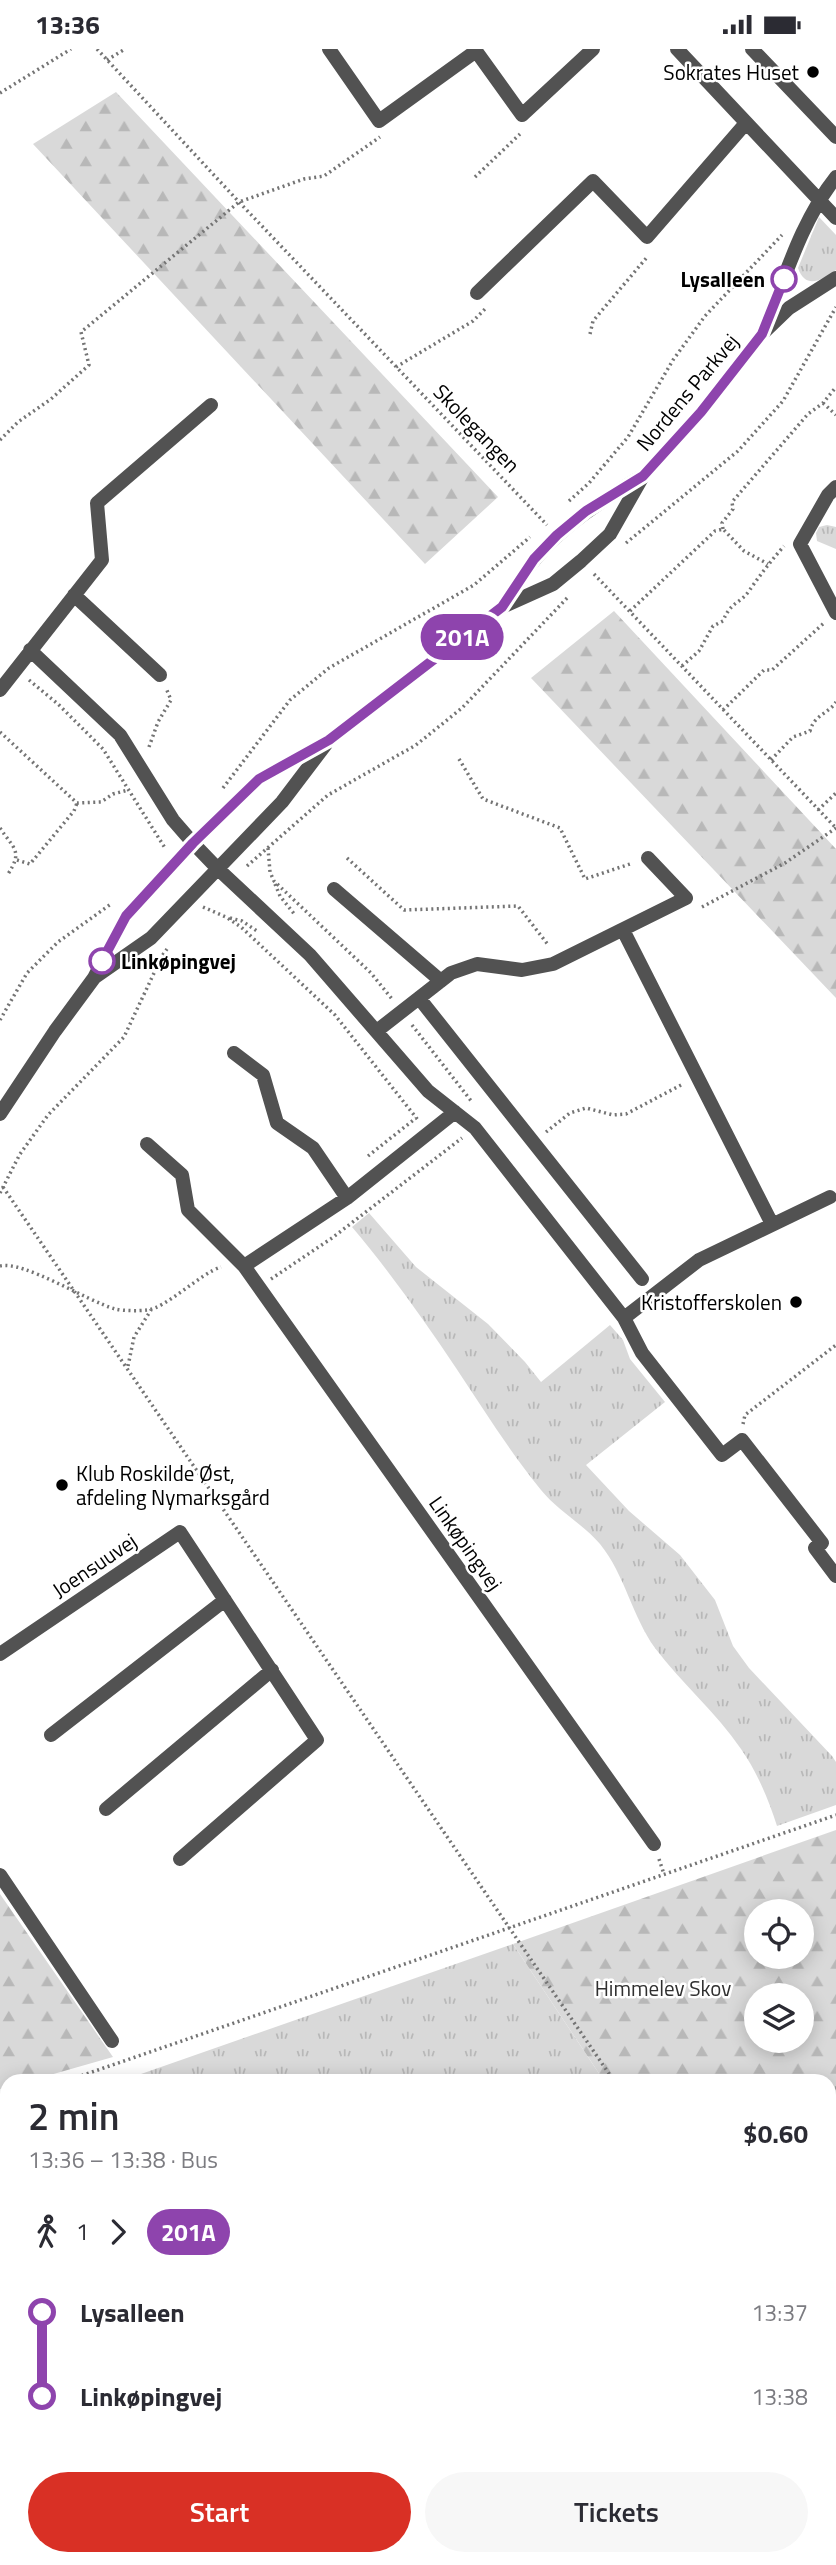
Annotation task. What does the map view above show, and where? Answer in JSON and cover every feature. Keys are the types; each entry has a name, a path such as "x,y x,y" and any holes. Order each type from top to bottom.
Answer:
{"street":[{"path":"329,49 379,121 476,51 522,115 593,49"},
{"path":"677,49 836,218"},
{"path":"752,49 836,137"},
{"path":"477,293 593,181 647,237 746,123"},
{"name":"Nordens Parkvej","path":"762,334 818,199 836,177"},
{"name":"Nordens Parkvej","path":"0,1114 94,978 126,916 193,843 259,779 329,740 502,607 553,584 581,561 610,534 643,476 701,412 762,334 789,308 836,278"},
{"path":"0,691 102,560 97,503 211,405"},
{"name":"Nordens Parkvej","path":"502,607 534,559 557,535 586,511 643,476"},
{"path":"836,487 828,495 800,544 836,612"},
{"path":"74,595 160,675"},
{"path":"30,650 120,735 182,830 216,868 310,955 378,1030 428,1091 475,1128 624,1318 642,1353 722,1455 742,1440 822,1543 815,1548 836,1576"},
{"name":"Nordens Parkvej","path":"94,978 151,938 282,802 329,740"},
{"path":"378,1030 451,973 477,964 522,970 553,964 686,898 648,858"},
{"path":"334,889 441,981"},
{"path":"623,929 772,1224"},
{"path":"419,998 642,1279"},
{"path":"234,1053 262,1075 277,1123 313,1148 347,1198"},
{"path":"244,1266 347,1198 456,1112"},
{"name":"Linkøpingvej","path":"147,1144 182,1175 188,1210 244,1266 654,1844"},
{"path":"624,1318 699,1260 830,1197"},
{"name":"Joensuuvej","path":"0,1654 180,1532 317,1740 180,1859"},
{"path":"51,1735 225,1600"},
{"path":"106,1809 272,1670"},
{"path":"0,1875 112,2041"}],"path":[{"path":"0,93 71,49"},
{"name":"Skolegangen","path":"97,49 557,535"},
{"path":"107,60 125,49"},
{"path":"0,440 18,422 51,399 89,365 81,332 239,202 304,179 324,176 388,132"},
{"path":"474,177 520,134"},
{"path":"563,507 589,483 628,436 673,360 705,316 788,229"},
{"path":"590,334 598,315 648,256 639,247"},
{"path":"396,366 473,321 488,306"},
{"path":"621,547 747,441 783,401 836,307"},
{"path":"768,564 744,551 723,529 722,523 733,509 733,502 808,414 823,403 836,387"},
{"path":"823,403 836,415"},
{"path":"546,523 554,515"},
{"path":"629,611 715,531 723,529"},
{"path":"223,788 290,700 329,668 474,585 536,532"},
{"path":"682,666 699,651 713,626 723,621 728,610 747,594 754,581 786,545 800,544"},
{"path":"581,561 836,828"},
{"path":"197,914 231,880 328,795 416,745 462,708 573,591"},
{"path":"723,710 764,670 772,670 836,612"},
{"path":"16,669 58,704 103,749 165,848"},
{"path":"141,769 158,722 172,700 160,675"},
{"path":"771,760 793,737 810,731 813,722 836,702"},
{"path":"0,732 77,803 101,802 113,794 129,790"},
{"path":"459,759 483,799 560,828 584,879 648,858"},
{"path":"818,810 836,793"},
{"path":"17,860 30,864 74,811 77,803"},
{"path":"0,828 17,853 17,860 8,874"},
{"path":"158,855 182,830"},
{"path":"259,1287 332,1238 475,1128 484,1117 371,973 274,881 270,872 268,848"},
{"path":"346,858 404,910 518,906 549,946"},
{"path":"0,1020 27,973 58,942 109,907 117,898"},
{"path":"203,908 226,917 241,927 335,1015 443,1153"},
{"path":"0,1193 20,1154 48,1115 124,1037 162,956 169,947"},
{"path":"533,1143 570,1113 586,1108 614,1115 626,1114 697,1076"},
{"path":"3,1186 609,2074"},
{"path":"0,1266 4,1264 28,1270 77,1294 117,1309 151,1310"},
{"path":"128,1368 134,1337 151,1310 218,1267 244,1266"},
{"path":"742,1440 744,1415 836,1345"},
{"path":"86,2074 836,1815"}],"green space":[{"path":"116,92 498,497 425,564 33,144"},
{"path":"819,217 836,235 836,270 810,281 801,275 798,268"},
{"path":"819,527 836,527 836,549 817,541 816,533"},
{"path":"614,611 836,849 836,998 531,678"},
{"path":"369,1213 416,1267 488,1324 541,1382 610,1325 623,1340 630,1359 665,1402 586,1465 629,1511 680,1555 715,1600 733,1646 749,1668 832,1756 836,1762 836,1805 777,1826 762,1786 747,1758 721,1723 655,1648 640,1623 609,1556 593,1537 548,1498 530,1476 419,1314 352,1227"},
{"name":"Himmelev Skov","path":"836,1830 836,2074 599,2074 513,1944"},
{"path":"0,1894 113,2057 54,2074 0,2074"},
{"path":"513,1944 599,2074 141,2074"}],"bus line":[{"name":"201A","path":"102,961 126,916 193,843 259,779 329,740 502,607 534,559 557,535 586,511 643,476 701,412 762,334 784,279"}],"place":[{"name":"Sokrates Huset","path":"813,72"},
{"name":"Lysalleen","path":"784,279"},
{"name":"Linkøpingvej","path":"102,961"},
{"name":"Kristofferskolen","path":"796,1302"},
{"name":"Klub Roskilde Øst, afdeling Nymarksgård","path":"62,1485"}]}
